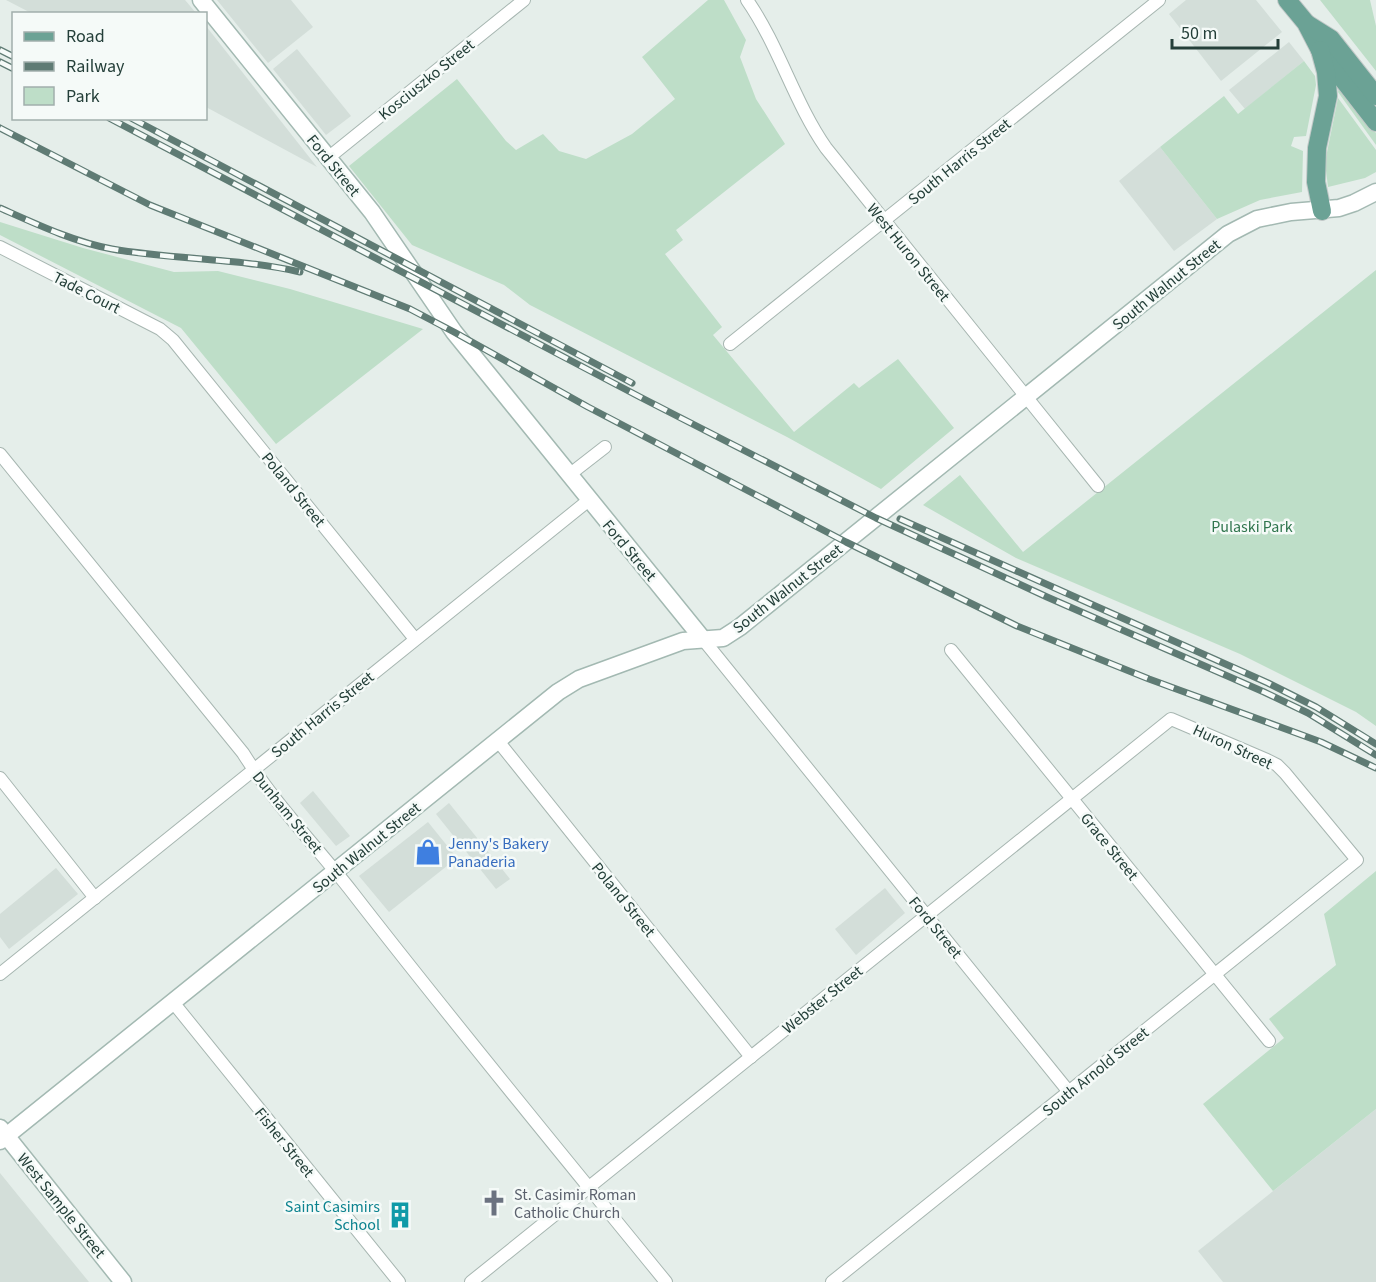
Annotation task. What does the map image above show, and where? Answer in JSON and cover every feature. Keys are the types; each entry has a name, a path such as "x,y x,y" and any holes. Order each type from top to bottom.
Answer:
{"main road":[{"path":"1287,0 1306,23 1320,50 1376,122"},
{"path":"1306,23 1331,39 1376,96"},
{"path":"1320,50 1326,72 1328,96 1317,148 1316,182 1322,211"}],"street":[{"name":"Ford Street","path":"201,0 372,212 454,332 1069,1092"},
{"name":"Kosciuszko Street","path":"328,158 524,0"},
{"name":"West Huron Street","path":"747,0 779,54 812,128 1098,486"},
{"name":"South Harris Street","path":"730,344 1159,0"},
{"name":"South Walnut Street","path":"2,1135 558,692 579,679 683,640 723,638 740,627 1228,234 1257,219 1292,212 1322,211 1354,203 1376,192"},
{"name":"Tade Court","path":"0,247 160,329 173,339"},
{"name":"Poland Street","path":"173,339 415,639"},
{"path":"569,475 605,447"},
{"name":"Dunham Street","path":"0,454 193,690 243,753 253,770 336,871 417,976 666,1282"},
{"name":"South Harris Street","path":"0,974 589,500"},
{"name":"Grace Street","path":"951,650 1269,1041"},
{"name":"Webster Street","path":"471,1282 1167,722 1175,720"},
{"name":"Huron Street","path":"1175,720 1277,765 1357,860"},
{"name":"Poland Street","path":"498,741 751,1057"},
{"path":"0,778 95,898"},
{"name":"South Arnold Street","path":"832,1282 1357,860"},
{"name":"Fisher Street","path":"172,1001 399,1282"},
{"name":"West Sample Street","path":"2,1135 123,1282"}],"shaded area":[{"path":"6,0 185,0 195,12 29,12"},
{"path":"217,0 291,0 313,27 268,63"},
{"path":"1186,0 1256,0 1282,32 1221,81 1169,14"},
{"path":"207,27 317,167 207,108"},
{"path":"1289,42 1304,61 1245,109 1229,90"},
{"path":"297,49 351,116 326,135 273,69"},
{"path":"1160,147 1217,219 1174,251 1119,181"},
{"path":"313,791 350,836 336,846 300,803"},
{"path":"449,803 510,879 496,889 436,814"},
{"path":"428,822 457,858 389,912 359,876"},
{"path":"56,868 78,894 9,949 0,937 0,914"},
{"path":"885,888 905,913 856,955 835,929"},
{"path":"1376,1109 1376,1282 1223,1282 1198,1251"},
{"path":"0,1173 17,1194 89,1282 0,1282"}],"green space":[{"path":"708,0 724,0 746,40 740,57 756,99 785,144 676,230 683,240 665,254 722,327 713,335 794,432 854,383 859,388 898,359 954,428 881,489 787,437 530,305 504,285 412,245 349,166 457,79 506,141 516,150 543,134 559,151 586,159 632,134 675,99 642,57"},
{"path":"1320,0 1370,0 1376,26 1376,71"},
{"path":"1304,61 1315,76 1316,85 1306,136 1294,137 1291,146 1303,151 1302,192 1260,200 1217,219 1160,147 1224,96 1238,114"},
{"path":"1339,88 1342,88 1376,133 1376,145 1338,92"},
{"path":"1338,98 1376,150 1376,172 1365,178 1328,187 1325,162"},
{"path":"0,222 83,248 174,272 218,271 290,289 423,329 276,444 181,328 0,235"},
{"name":"Pulaski Park","path":"1376,270 1376,726 1356,712 1240,654 1016,558 923,505 960,475 1023,552"},
{"path":"1376,871 1376,1109 1273,1191 1203,1104 1284,1038 1269,1019 1336,965 1324,914"}],"railway":[{"path":"0,50 12,56"},
{"path":"0,62 12,68"},
{"path":"113,120 640,397 876,518 1047,597 1264,692 1308,713 1376,755"},
{"path":"135,120 632,383"},
{"path":"0,128 150,205 410,309 588,407 846,542 1017,626 1149,679 1321,742 1376,768"},
{"path":"0,208 69,237 112,249 254,264 300,272"},
{"path":"900,519 1268,683 1316,707 1376,744"}],"place":[{"name":"Jenny's Bakery Panaderia","path":"428,852"},
{"name":"St. Casimir Roman Catholic Church","path":"494,1203"},
{"name":"Saint Casimirs School","path":"400,1215"}]}
